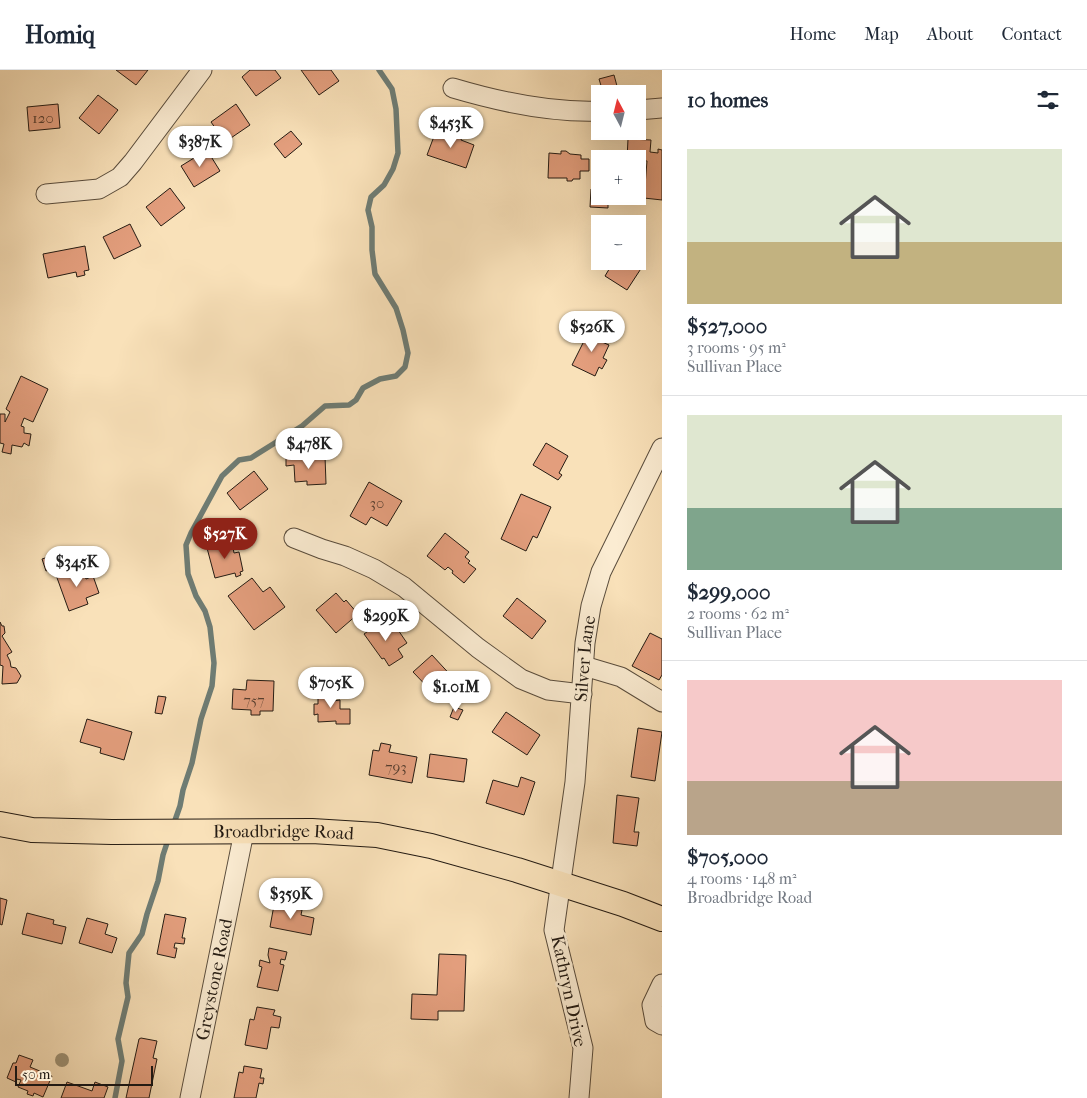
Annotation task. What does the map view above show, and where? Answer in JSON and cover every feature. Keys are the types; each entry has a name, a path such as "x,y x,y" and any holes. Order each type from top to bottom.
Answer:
{"main road":[{"name":"Broadbridge Road","path":"0,824 32,830 138,832 312,831 376,835 431,846 560,883 662,919"}],"street":[{"path":"46,194 100,189 120,177 202,70"},
{"path":"453,88 478,96 536,108 591,111"},
{"path":"646,109 662,108"},
{"name":"Silver Lane","path":"560,883 575,782 585,643 591,606 601,572 662,448"},
{"path":"294,538 345,556 374,569 404,587 478,648 521,679 548,690 582,694"},
{"path":"584,666 621,677 662,702"},
{"name":"Greystone Road","path":"190,1098 244,832"},
{"name":"Kathryn Drive","path":"560,883 554,930 583,1048 579,1098"},
{"path":"662,984 652,1005 655,1021 662,1025"}],"building":[{"path":"116,70 148,70 136,85"},
{"path":"250,70 275,70 281,78 256,96 242,77"},
{"path":"301,70 331,70 339,81 319,95"},
{"path":"614,75 617,85 601,85 599,79"},
{"path":"98,95 118,110 99,134 79,118"},
{"path":"58,104 60,128 29,131 27,107"},
{"path":"236,104 250,125 225,142 211,122"},
{"path":"291,131 302,144 285,158 274,144"},
{"path":"436,131 452,137 453,134 462,137 461,140 474,145 466,168 427,155"},
{"path":"628,140 646,140 651,140 650,152 658,153 658,149 662,150 662,200 646,198 646,150 627,150"},
{"path":"207,150 220,171 194,187 181,166"},
{"path":"561,151 581,155 581,159 589,159 589,171 580,171 580,179 573,179 572,181 567,181 567,178 548,178 549,153 561,154"},
{"path":"170,188 185,208 161,226 146,207"},
{"path":"591,189 591,205 608,205 608,208 590,207"},
{"path":"130,224 141,246 114,259 103,237"},
{"path":"85,246 89,270 84,271 85,275 77,277 76,272 48,278 43,254"},
{"path":"609,270 640,270 627,290 605,276"},
{"path":"591,327 606,335 602,342 609,345 603,358 607,360 602,369 599,367 595,376 572,365"},
{"path":"21,376 48,389 33,422 24,418 21,426 24,427 24,433 31,434 29,446 24,443 22,447 12,445 11,454 2,452 4,444 0,443 0,414 5,414 5,422 10,412 6,409"},
{"path":"546,443 568,456 559,473 562,475 558,480 533,465"},
{"path":"325,456 326,484 307,485 307,481 295,482 294,465 286,466 286,458"},
{"path":"254,471 268,489 240,510 227,493"},
{"path":"369,482 402,501 387,526 371,517 366,525 350,516"},
{"path":"521,494 551,507 537,538 533,536 526,551 501,539"},
{"path":"445,533 469,552 465,557 470,561 468,563 476,569 464,583 448,567 445,570 427,556"},
{"path":"232,542 234,553 239,552 243,571 240,572 241,575 236,577 235,573 215,578 207,548"},
{"path":"61,553 65,565 46,571 42,559"},
{"path":"81,566 86,579 93,576 99,593 86,598 88,604 69,611 56,575"},
{"path":"252,578 263,592 270,587 285,607 254,630 228,596"},
{"path":"336,593 344,602 346,600 358,614 336,633 316,610"},
{"path":"517,598 546,621 532,639 503,616"},
{"path":"384,620 387,621 392,629 396,627 407,643 398,649 403,657 389,666 364,634"},
{"path":"0,622 4,626 5,633 2,636 12,652 7,655 11,667 16,668 21,676 17,683 2,684 3,666 0,665"},
{"path":"650,633 662,639 662,675 659,680 632,666"},
{"path":"432,655 456,681 438,698 413,672"},
{"path":"247,680 274,681 273,711 260,711 260,715 251,715 251,710 232,709 233,689 246,690"},
{"path":"318,690 333,690 333,701 340,700 340,709 350,709 350,724 336,724 336,721 318,722 318,714 314,715 314,704 318,704"},
{"path":"158,696 166,697 162,714 155,713"},
{"path":"454,707 463,710 458,720 450,717"},
{"path":"506,712 540,735 527,755 492,732"},
{"path":"87,719 132,732 124,760 100,753 101,748 80,742"},
{"path":"638,728 662,732 655,781 631,777"},
{"path":"381,743 391,745 389,752 417,757 412,783 369,775 373,750 379,751"},
{"path":"430,754 467,759 464,782 427,777"},
{"path":"521,777 535,782 524,815 486,803 493,780 518,787"},
{"path":"617,795 639,798 634,832 639,832 637,846 613,843"},
{"path":"0,898 7,900 2,925 0,924"},
{"path":"274,905 302,910 301,915 314,918 311,935 270,927"},
{"path":"27,913 54,920 53,924 66,927 62,944 22,934"},
{"path":"165,914 186,918 182,938 185,938 184,944 175,943 174,948 177,948 175,958 157,954"},
{"path":"87,918 108,924 105,934 117,938 112,953 79,943"},
{"path":"269,948 287,952 285,960 281,959 280,964 284,965 278,991 257,987 262,967 259,966 260,960 270,963"},
{"path":"439,954 466,955 464,1011 438,1011 438,1020 411,1019 412,994 437,995"},
{"path":"257,1007 275,1010 273,1015 281,1017 279,1028 271,1027 267,1049 245,1045 250,1019 254,1020"},
{"path":"139,1039 157,1041 153,1058 157,1059 149,1098 126,1098"},
{"path":"19,1055 33,1060 30,1067 52,1076 43,1097 34,1093 33,1096 27,1094 28,1091 18,1087 21,1080 17,1079 16,1082 7,1078 13,1063 16,1063"},
{"path":"244,1066 262,1069 260,1078 264,1078 263,1084 259,1083 256,1098 234,1098 239,1072 243,1073"},
{"path":"67,1082 92,1091 95,1082 108,1087 104,1098 61,1098"}],"waterway":[{"path":"173,826 192,763 201,719 212,686 214,663 210,627 205,611 196,596 188,574 186,545 191,533 222,476 239,460 251,458 302,426 325,406 349,405 356,400 363,388 380,379 396,376 405,367 408,353 396,308 375,274 372,227 368,210 371,197 384,185 393,169 398,153 396,109 392,89 379,70"},
{"path":"115,1098 122,1061 118,1039 128,997 126,983 129,953 142,934 169,837"}]}
